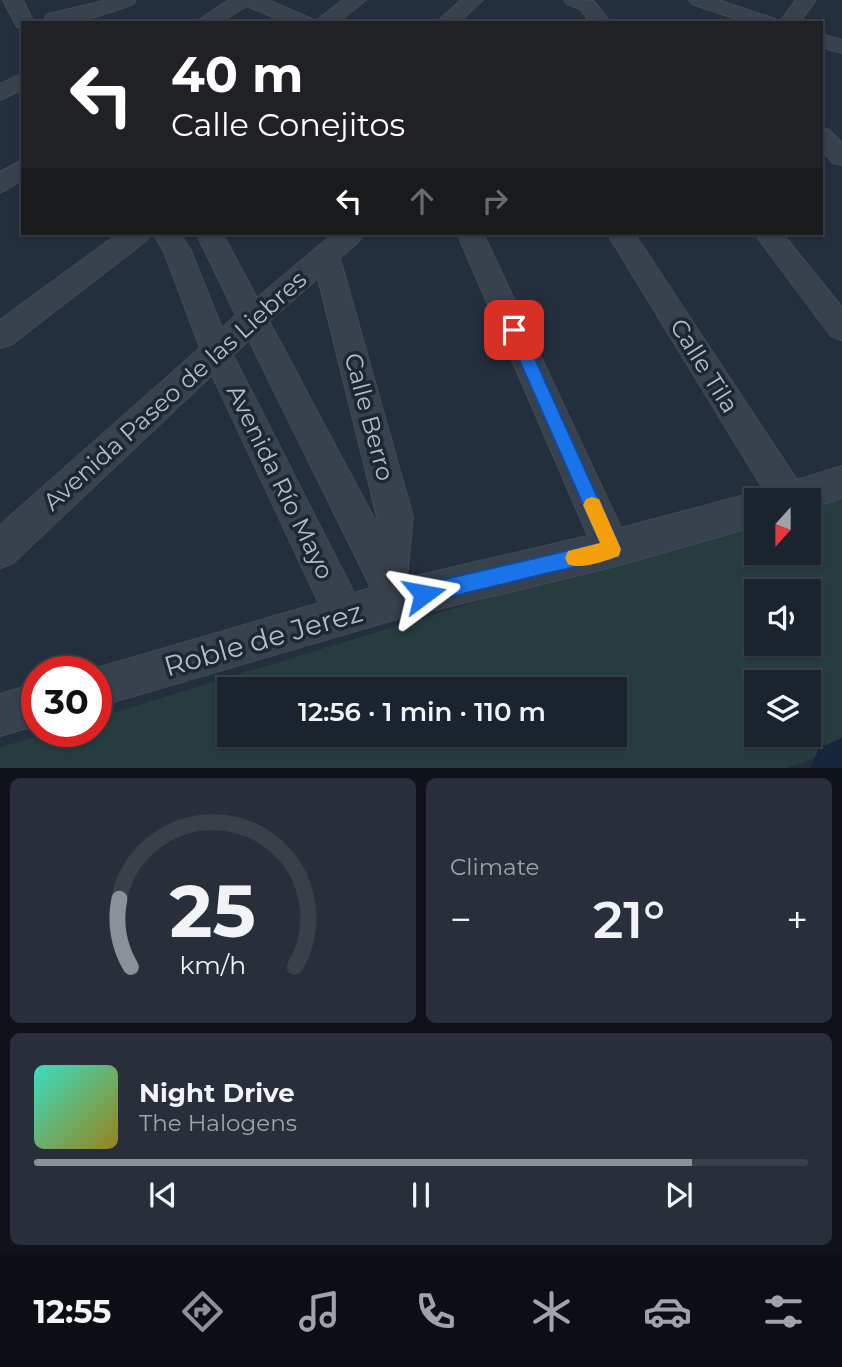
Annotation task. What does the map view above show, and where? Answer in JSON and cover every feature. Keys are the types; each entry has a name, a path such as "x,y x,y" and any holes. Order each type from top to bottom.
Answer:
{"street":[{"path":"53,14 102,9 127,0"},
{"path":"207,21 243,0"},
{"path":"251,0 300,21"},
{"path":"327,21 356,0"},
{"path":"448,21 474,0"},
{"path":"686,0 708,21"},
{"path":"699,0 762,21"},
{"path":"790,21 806,0"},
{"path":"571,21 585,2 599,21"},
{"path":"0,21 19,11"},
{"path":"823,41 842,47"},
{"path":"0,93 21,80"},
{"path":"823,137 842,157"},
{"path":"0,184 21,169"},
{"path":"2,343 136,235"},
{"name":"Avenida Río Mayo","path":"167,235 177,251 216,351 345,616"},
{"name":"Avenida Río Mayo","path":"210,235 392,591"},
{"name":"Avenida Paseo de las Liebres","path":"0,550 216,351 349,235"},
{"path":"471,235 612,549"},
{"name":"Calle Tila","path":"621,235 768,488"},
{"path":"769,235 842,328"},
{"name":"Calle Berro","path":"326,255 395,517 392,591"},
{"name":"Roble de Jerez","path":"821,489 842,482"},
{"name":"Roble de Jerez","path":"112,682 345,616 392,591 612,549 744,512"},
{"path":"0,715 21,709"}],"green space":[{"path":"842,490 842,748 787,768 0,768 0,747 21,741 21,747 112,747 112,713 217,681 217,747 627,747 627,677 230,677 744,520 744,565 821,565 821,496"}],"slow traffic":[{"path":"574,558 612,549 592,505"}],"route":[{"path":"424,594 612,549 514,330"}]}
